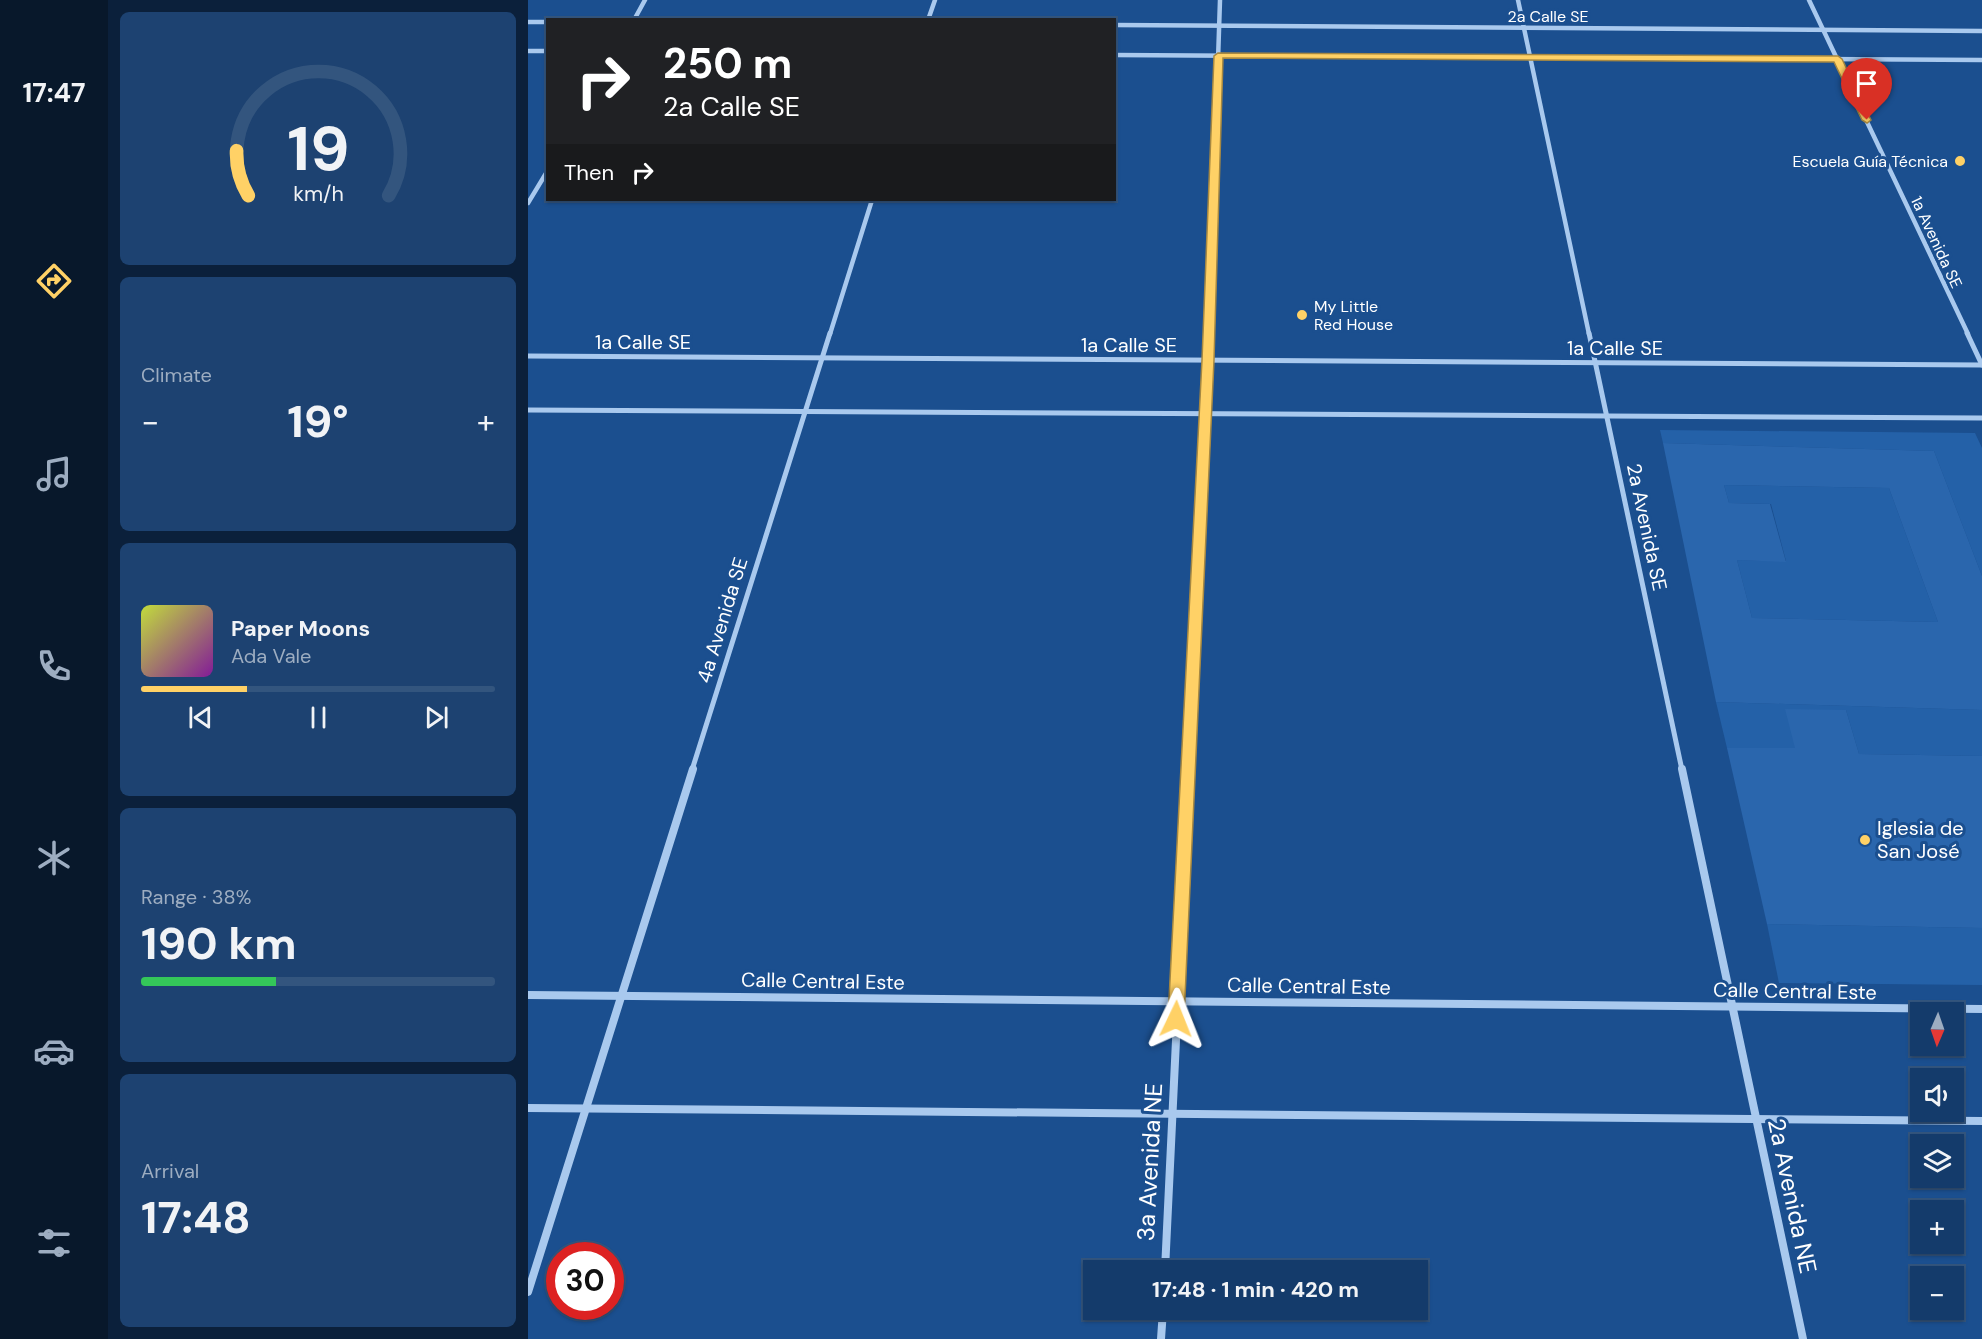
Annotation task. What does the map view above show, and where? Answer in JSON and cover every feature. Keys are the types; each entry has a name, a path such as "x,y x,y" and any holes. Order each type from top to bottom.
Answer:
{"street":[{"path":"635,18 645,0"},
{"path":"929,18 935,0"},
{"name":"3a Avenida NE","path":"1165,1260 1208,360 1220,0"},
{"name":"2a Avenida SE","path":"1518,0 1744,1062"},
{"name":"1a Avenida SE","path":"1809,0 1982,365"},
{"path":"528,22 546,22"},
{"name":"2a Calle SE","path":"1116,25 1982,31"},
{"path":"528,51 546,51"},
{"path":"1116,55 1982,60"},
{"path":"528,203 546,173"},
{"name":"4a Avenida SE","path":"528,1292 872,201"},
{"name":"1a Calle SE","path":"528,356 1982,365"},
{"path":"528,410 1982,418"},
{"name":"Calle Central Este","path":"528,994 1982,1009"},
{"name":"2a Avenida NE","path":"1744,1062 1803,1339"},
{"path":"528,1108 1982,1121"},
{"path":"1161,1339 1162,1320"}],"shaded area":[{"path":"1660,430 1975,433 1982,448 1982,576 1934,451 1663,443"},
{"path":"1724,485 1889,488 1938,622 1752,618 1737,560 1786,561 1771,504 1729,503"},
{"path":"1716,702 1982,710 1982,756 1859,754 1846,710 1795,748 1727,748"},
{"path":"1767,924 1982,928 1982,985 1779,983"}],"building":[{"path":"1663,443 1934,451 1982,576 1982,710 1716,702","holes":["1724,485 1889,488 1938,622 1752,618 1737,560 1786,562 1770,504 1729,503"]},
{"name":"Iglesia de San José","path":"1785,709 1846,710 1859,754 1982,756 1982,928 1767,924 1727,748 1795,748"}],"place":[{"name":"Escuela Guía Técnica","path":"1960,161"},
{"name":"My Little Red House","path":"1302,315"},
{"name":"Iglesia de San José","path":"1865,840"}],"route":[{"path":"1176,1019 1208,360 1218,56 1838,59 1867,120"}]}
